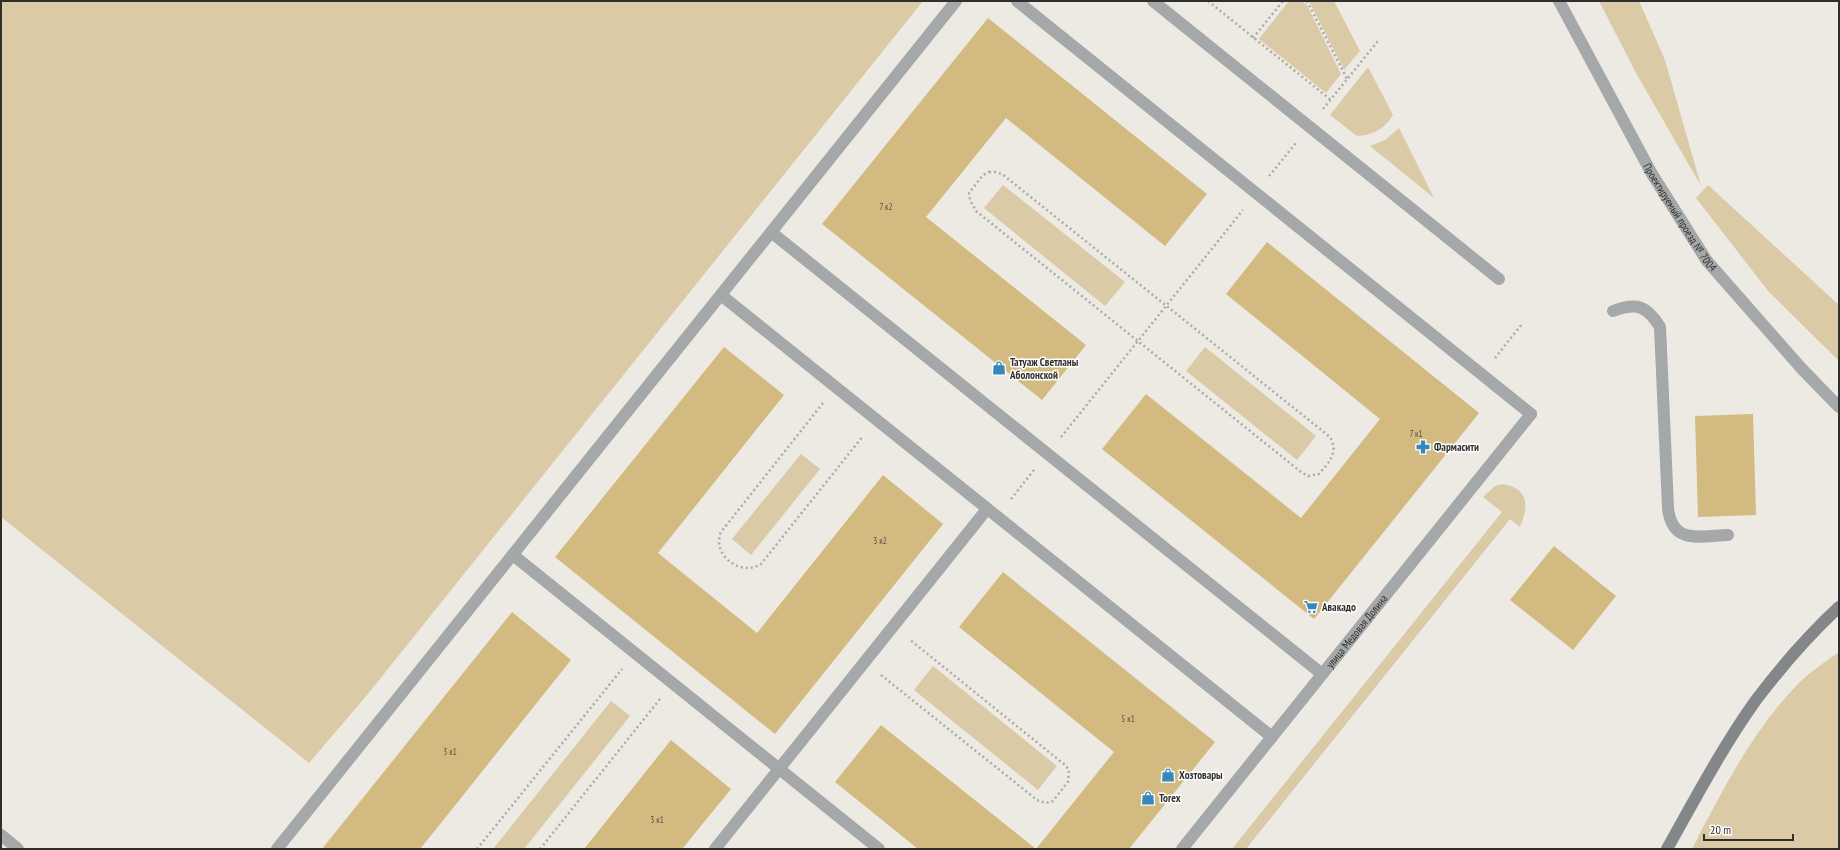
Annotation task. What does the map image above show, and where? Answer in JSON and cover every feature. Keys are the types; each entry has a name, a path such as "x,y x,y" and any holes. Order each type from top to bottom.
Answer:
{"street":[{"path":"277,849 956,1"},
{"path":"1017,1 1482,374"},
{"path":"1153,1 1499,279"},
{"name":"Проектируемый проезд № 7004","path":"1558,1 1652,174 1707,261 1802,369 1839,407"},
{"path":"771,232 1322,674"},
{"path":"721,295 1272,738"},
{"path":"1613,311 1626,306 1636,306 1644,309 1652,315 1660,328 1669,520 1678,532 1686,536 1728,535"},
{"name":"улица Медовая Долина","path":"1182,849 1531,414 1482,374"},
{"path":"715,849 893,627 992,513"},
{"path":"513,555 879,849"},
{"path":"1667,849 1698,793 1756,701 1790,658 1839,607"},
{"path":"1,835 18,849"}],"path":[{"path":"1208,1 1331,100"},
{"path":"1253,38 1283,1"},
{"path":"1307,2 1347,79"},
{"path":"992,513 1047,454 1378,41"},
{"path":"989,172 1002,174 1330,438 1334,448 1333,456 1319,474 1313,476 1302,472 1138,340 976,210 970,200 969,192 978,181 989,172"},
{"path":"1482,374 1522,324"},
{"path":"836,387 721,532 718,538 719,548 727,558 738,567 746,569 755,568 761,564 876,420"},
{"path":"865,662 1037,800 1042,803 1049,803 1053,801 1065,787 1070,774 1065,765 893,627"},
{"path":"477,849 634,653"},
{"path":"540,849 672,683"}],"shaded area":[{"path":"1,1 923,1 367,695 309,763 1,517"},
{"path":"1289,1 1302,1 1307,5 1341,74 1326,93 1259,39"},
{"path":"1309,1 1334,1 1360,51 1344,70"},
{"path":"1599,1 1639,1 1665,60 1701,186 1636,73"},
{"path":"1368,67 1393,115 1382,128 1373,133 1357,136 1330,115"},
{"path":"1399,128 1434,198 1370,146 1385,140"},
{"path":"1003,185 1125,282 1105,306 984,208"},
{"path":"1708,185 1839,305 1839,361 1769,292 1696,198"},
{"path":"1205,347 1316,436 1297,460 1186,371"},
{"path":"801,454 820,469 751,555 732,539"},
{"path":"1502,484 1517,489 1522,494 1525,512 1520,527 1510,519 1246,849 1232,849 1502,512 1483,497 1495,486"},
{"path":"1839,652 1839,849 1692,849 1739,762 1766,721 1798,684"},
{"path":"933,666 1057,766 1038,790 914,690"},
{"path":"611,701 630,716 524,849 493,849"}],"building":[{"path":"988,18 1207,194 1165,246 1006,118 926,217 1086,345 1042,400 822,224"},
{"path":"1267,242 1479,413 1314,619 1102,449 1146,394 1301,518 1380,419 1226,294"},
{"path":"724,347 784,395 658,553 757,633 883,475 943,524 775,734 555,557"},
{"path":"1753,414 1756,515 1698,517 1695,416"},
{"path":"1554,546 1616,596 1573,650 1510,600"},
{"path":"1003,572 1215,742 1129,849 1036,849 1114,752 959,627"},
{"path":"512,612 571,660 441,823 420,849 322,849"},
{"path":"881,725 1036,849 918,849 835,782"},
{"path":"671,740 731,789 682,849 584,849"}],"place":[{"name":"Татуаж Светланы Аболонской","path":"999,368"},
{"name":"Фармасити","path":"1423,447"},
{"name":"Авакадо","path":"1311,607"},
{"name":"Хозтовары","path":"1168,775"},
{"name":"Torex","path":"1148,798"}]}
